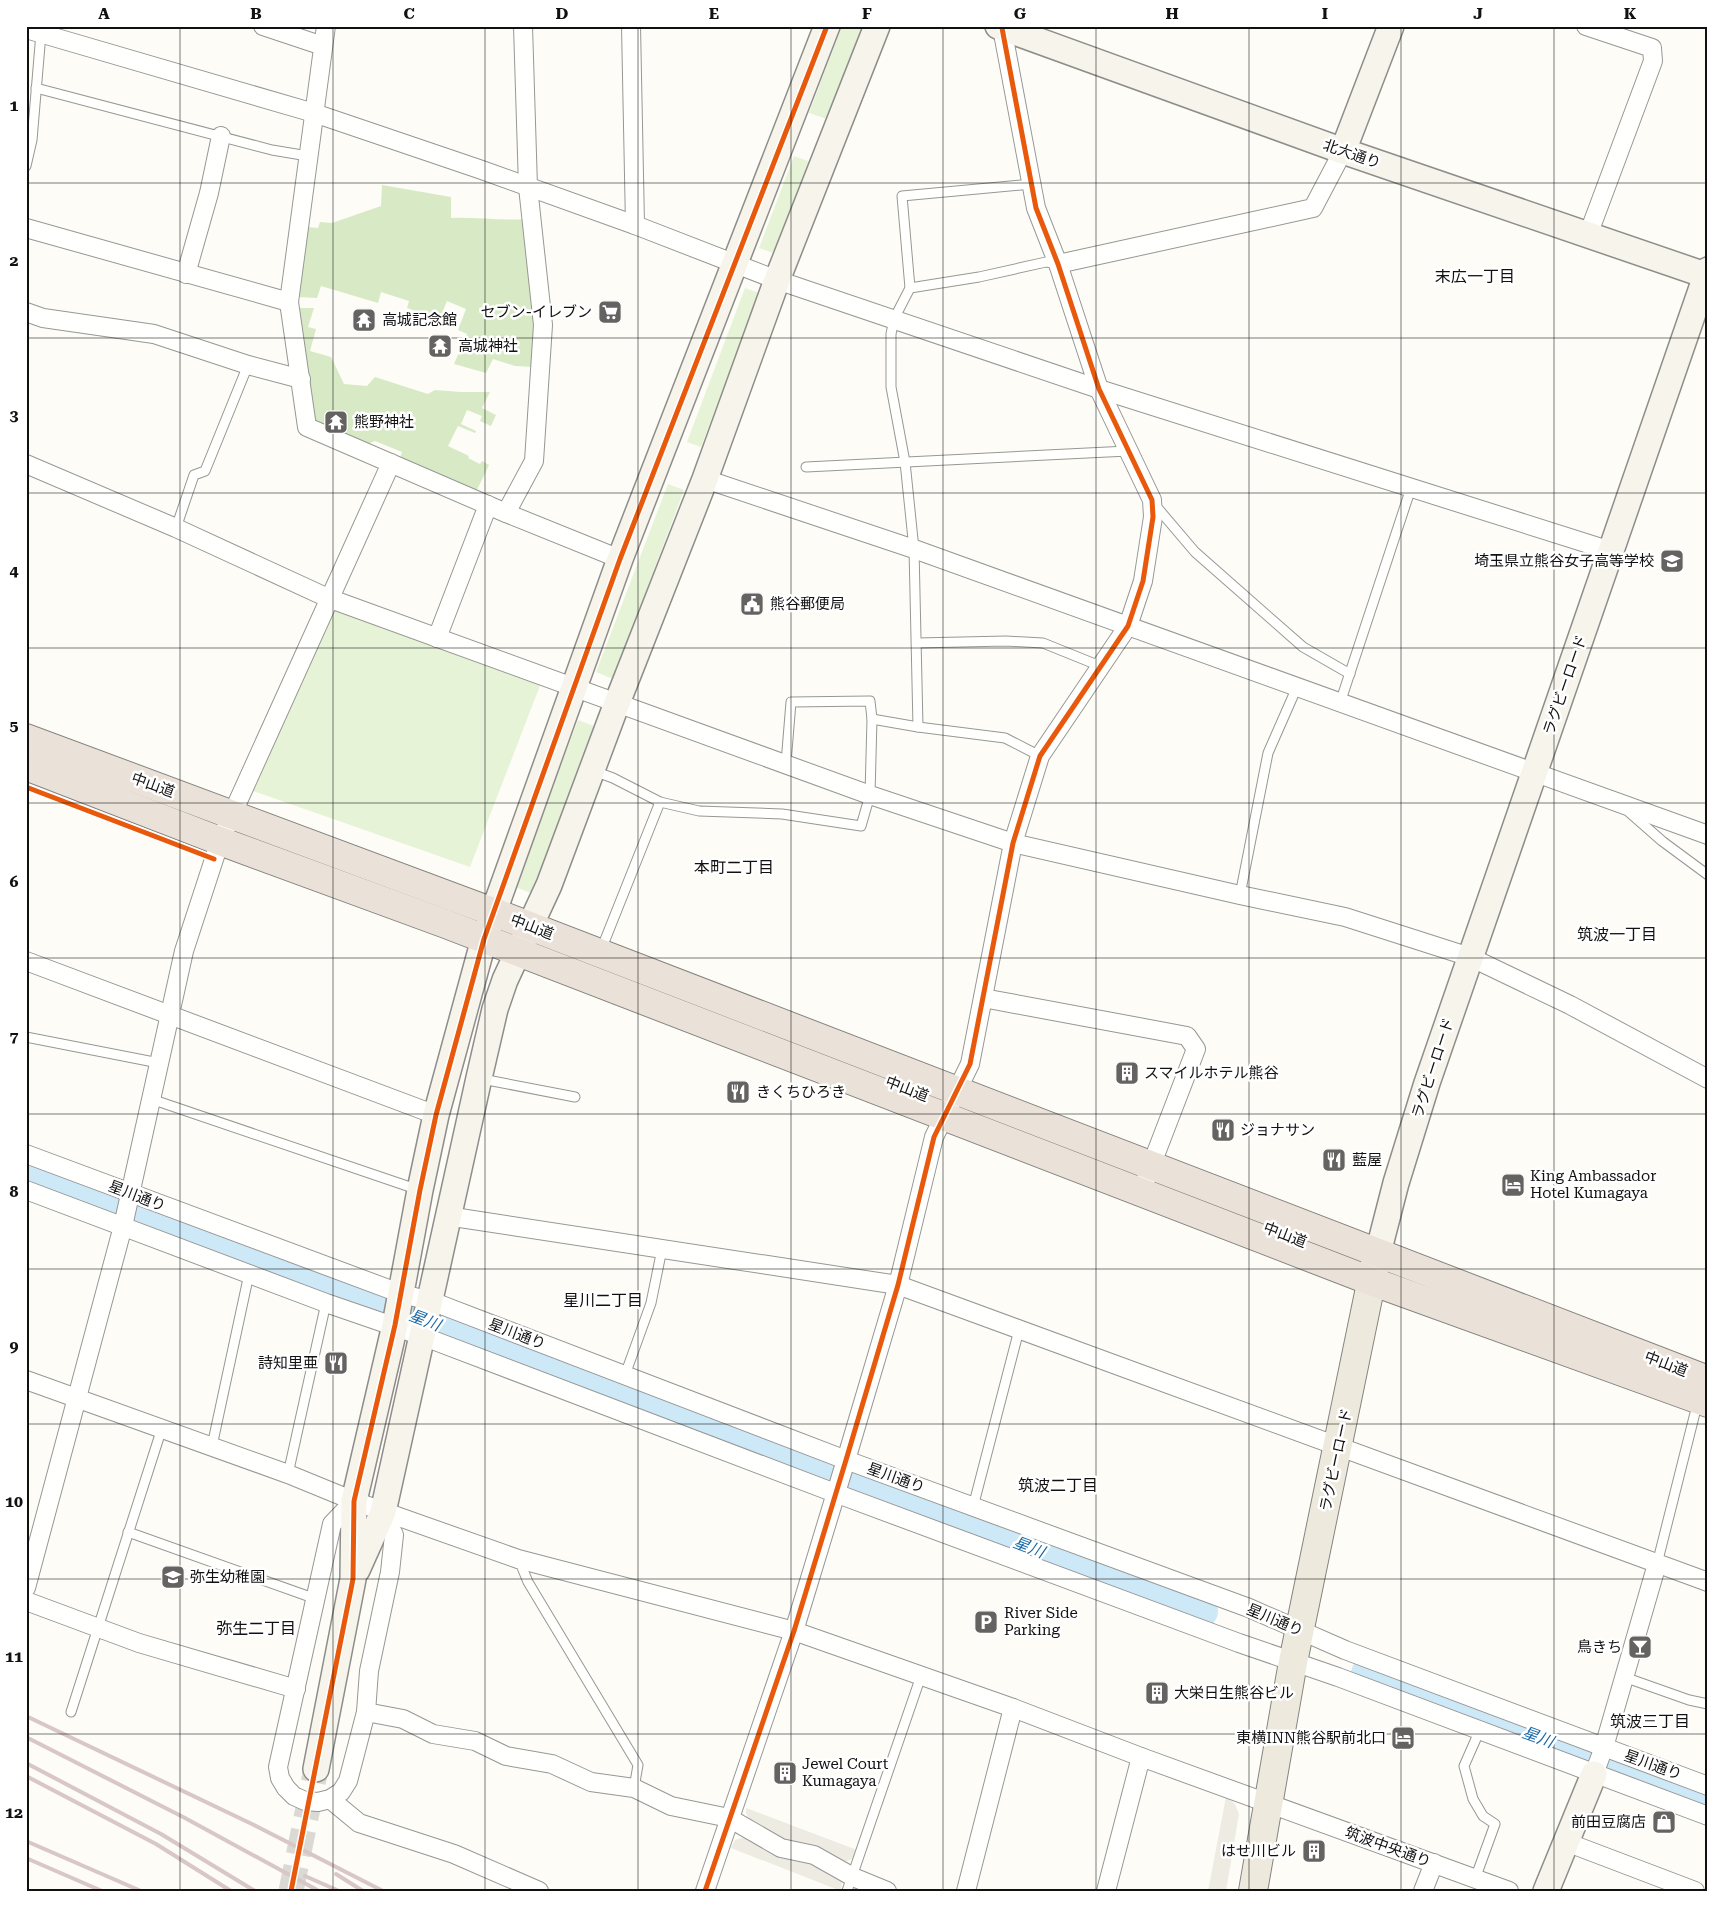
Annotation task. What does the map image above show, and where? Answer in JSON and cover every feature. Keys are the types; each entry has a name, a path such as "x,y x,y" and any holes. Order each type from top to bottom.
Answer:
{"highway":[{"name":"中山道","path":"26,738 493,912 1150,1167 1378,1253 1705,1394"},
{"name":"中山道","path":"26,766 220,841 518,952 1371,1281 1705,1394"}],"main road":[{"name":"ラグビーロード","path":"1253,1891 1300,1631 1378,1253"}],"street":[{"path":"263,26 323,46"},
{"path":"326,26 289,302 307,426 506,513 620,559"},
{"path":"506,513 534,461 543,326 528,187 523,26"},
{"path":"632,26 635,225"},
{"path":"316,1768 353,1579 354,1501 395,1327 436,1115 484,939 620,559 828,26"},
{"path":"353,1579 383,1512 479,1078 495,1009 504,980 549,885 591,770 705,479 777,280 877,26"},
{"path":"1058,264 1313,208 1343,151 1391,26"},
{"path":"1586,26 1652,48 1653,61 1588,235"},
{"path":"705,1891 794,1631 846,1460 898,1285 934,1137 970,1064 1013,843 1040,756 1128,626 1143,581 1153,517 1152,500 1099,389 1058,264 1036,208 1000,27"},
{"name":"北大通り","path":"1000,27 1343,151 1707,274"},
{"path":"34,31 314,113 635,225 777,280 1099,389 1611,551"},
{"path":"186,274 209,193 221,136"},
{"path":"26,228 289,302"},
{"name":"ラグビーロード","path":"1378,1253 1396,1183 1427,1082 1707,274"},
{"path":"26,312 43,318 154,334 248,365 301,379"},
{"path":"26,1588 123,1226 184,951 220,841 328,598 391,463"},
{"path":"26,464 176,528 328,598 870,795 1013,843 1345,917 1470,957 1570,1005 1708,1079"},
{"path":"705,479 914,549 1708,834"},
{"path":"437,638 488,505"},
{"path":"26,961 436,1115"},
{"path":"983,998 1187,1036 1196,1049 1140,1192"},
{"name":"星川通り","path":"26,1154 402,1294 431,1301 846,1460 1249,1608 1345,1650 1708,1786"},
{"name":"星川通り","path":"26,1190 326,1303 422,1336 1211,1633 1708,1816"},
{"path":"448,1216 898,1285 1708,1582"},
{"name":"筑波中央通り","path":"26,1380 288,1474 383,1512 518,1559 794,1631 1013,1708 1509,1891"},
{"path":"354,1501 332,1524 278,1767 280,1778 286,1788 294,1796 304,1801 318,1802 330,1799 340,1792 348,1781 366,1712 369,1671 390,1572 394,1535 383,1512"},
{"path":"1546,1891 1604,1747 1658,1564"},
{"path":"26,1601 140,1643 296,1689"},
{"path":"966,1891 1013,1708"},
{"path":"366,1712 402,1719 433,1734 475,1740 506,1756 552,1764 591,1782 634,1788 671,1806 729,1818 775,1846 824,1859 850,1884 887,1891"},
{"path":"1106,1891 1141,1756"},
{"path":"330,1799 359,1823 454,1854 539,1891"},
{"path":"1566,1842 1688,1890"},
{"path":"1423,1891 1434,1863"}],"lane":[{"path":"26,166 32,140 36,88 34,31"},
{"path":"36,88 272,150 308,156"},
{"path":"918,727 914,549 905,462 891,386 891,334 894,319 910,288 902,196 1032,184"},
{"path":"910,288 979,277 1046,262 1058,264"},
{"path":"176,528 194,475 205,471 248,365"},
{"path":"806,467 1128,451"},
{"path":"1340,703 1411,488"},
{"path":"1152,500 1196,552 1296,641 1350,674"},
{"path":"917,643 1006,641 1043,643 1100,666"},
{"path":"1240,895 1268,753 1297,688"},
{"path":"591,770 612,778 660,802 699,811 782,814 861,826 870,795 872,718 870,701 791,702 786,763"},
{"path":"872,718 918,727 1006,738 1040,756"},
{"path":"599,953 660,802"},
{"path":"1620,804 1662,841 1708,875"},
{"path":"26,1037 159,1063"},
{"path":"479,1078 575,1097"},
{"path":"151,1099 420,1190"},
{"path":"625,1376 651,1303 662,1249"},
{"path":"212,1446 249,1274"},
{"path":"288,1474 326,1303"},
{"path":"973,1507 1019,1330"},
{"path":"1658,1564 1705,1394"},
{"path":"71,1712 162,1428"},
{"path":"128,1532 316,1599"},
{"path":"518,1559 528,1582 638,1764 634,1788"},
{"path":"850,1884 920,1676"},
{"path":"1624,1678 1689,1700 1708,1704"},
{"path":"1475,1879 1495,1824 1483,1816 1473,1799 1464,1766 1479,1732"}],"green space":[{"path":"842,26 862,26 827,119 809,113"},
{"path":"794,156 811,162 776,254 759,248"},
{"path":"382,185 451,197 451,218 525,219 536,327 532,367 515,366 493,359 486,373 454,364 467,334 458,330 466,309 447,301 438,323 407,308 409,301 381,292 378,303 321,286 317,298 298,297 307,227 318,228 320,222 332,223 381,206"},
{"path":"745,288 759,293 701,447 687,442"},
{"path":"299,308 314,308 308,327 316,329 310,351 331,357 344,384 367,386 375,377 428,394 435,390 490,392 482,408 496,415 491,426 480,421 482,416 467,410 461,424 476,431 475,433 458,426 448,446 469,456 468,458 480,464 482,461 489,465 475,494 399,461 402,452 375,441 363,446 314,423"},
{"path":"668,484 684,490 613,679 596,672"},
{"path":"332,608 541,683 470,867 253,791"},
{"path":"578,720 594,726 531,893 515,887"}],"shaded area":[{"path":"1226,1797 1235,1804 1239,1814 1226,1891 1208,1891"},
{"path":"746,1808 857,1850 854,1858 843,1863 785,1842 750,1822"},
{"path":"745,1837 812,1861 842,1880 841,1891 731,1848 735,1840"}],"waterway":[{"name":"星川","path":"26,1171 824,1470"},
{"name":"星川","path":"858,1483 1200,1611"},
{"name":"星川","path":"1369,1674 1708,1800"}],"tunnel":[{"path":"291,1891 316,1769"}],"railway":[{"path":"26,1716 254,1825 383,1891"},
{"path":"26,1737 185,1818 319,1891"},
{"path":"26,1763 161,1834 255,1891"},
{"path":"26,1776 156,1844 231,1891"},
{"path":"26,1841 141,1891"},
{"path":"26,1858 102,1891"},
{"path":"336,1874 363,1891"},
{"path":"305,1876 339,1891"}],"cycle path":[{"path":"291,1891 353,1579 354,1501 395,1325 436,1115 484,939 620,559 827,26"},
{"path":"705,1891 794,1631 846,1460 898,1285 934,1137 970,1064 1013,843 1040,756 1128,626 1143,581 1153,517 1152,500 1099,389 1058,264 1036,208 1002,28"},
{"path":"26,787 214,859"}],"place":[{"name":"セブン-イレブン","path":"610,312"},
{"name":"高城記念館","path":"364,320"},
{"name":"高城神社","path":"440,346"},
{"name":"熊野神社","path":"336,422"},
{"name":"埼玉県立熊谷女子高等学校","path":"1672,561"},
{"name":"熊谷郵便局","path":"752,604"},
{"name":"スマイルホテル熊谷","path":"1127,1073"},
{"name":"きくちひろき","path":"738,1092"},
{"name":"ジョナサン","path":"1223,1130"},
{"name":"藍屋","path":"1334,1160"},
{"name":"King Ambassador Hotel Kumagaya","path":"1513,1185"},
{"name":"詩知里亜","path":"336,1363"},
{"name":"弥生幼稚園","path":"173,1577"},
{"name":"River Side Parking","path":"986,1622"},
{"name":"鳥きち","path":"1640,1647"},
{"name":"大栄日生熊谷ビル","path":"1157,1693"},
{"name":"東横INN熊谷駅前北口","path":"1403,1738"},
{"name":"Jewel Court Kumagaya","path":"785,1773"},
{"name":"前田豆腐店","path":"1664,1822"},
{"name":"はせ川ビル","path":"1314,1851"}],"district":[{"name":"末広一丁目","path":"1475,276"},
{"name":"本町二丁目","path":"734,867"},
{"name":"筑波一丁目","path":"1617,934"},
{"name":"星川二丁目","path":"603,1300"},
{"name":"筑波二丁目","path":"1058,1485"},
{"name":"弥生二丁目","path":"256,1628"},
{"name":"筑波三丁目","path":"1650,1721"}]}
